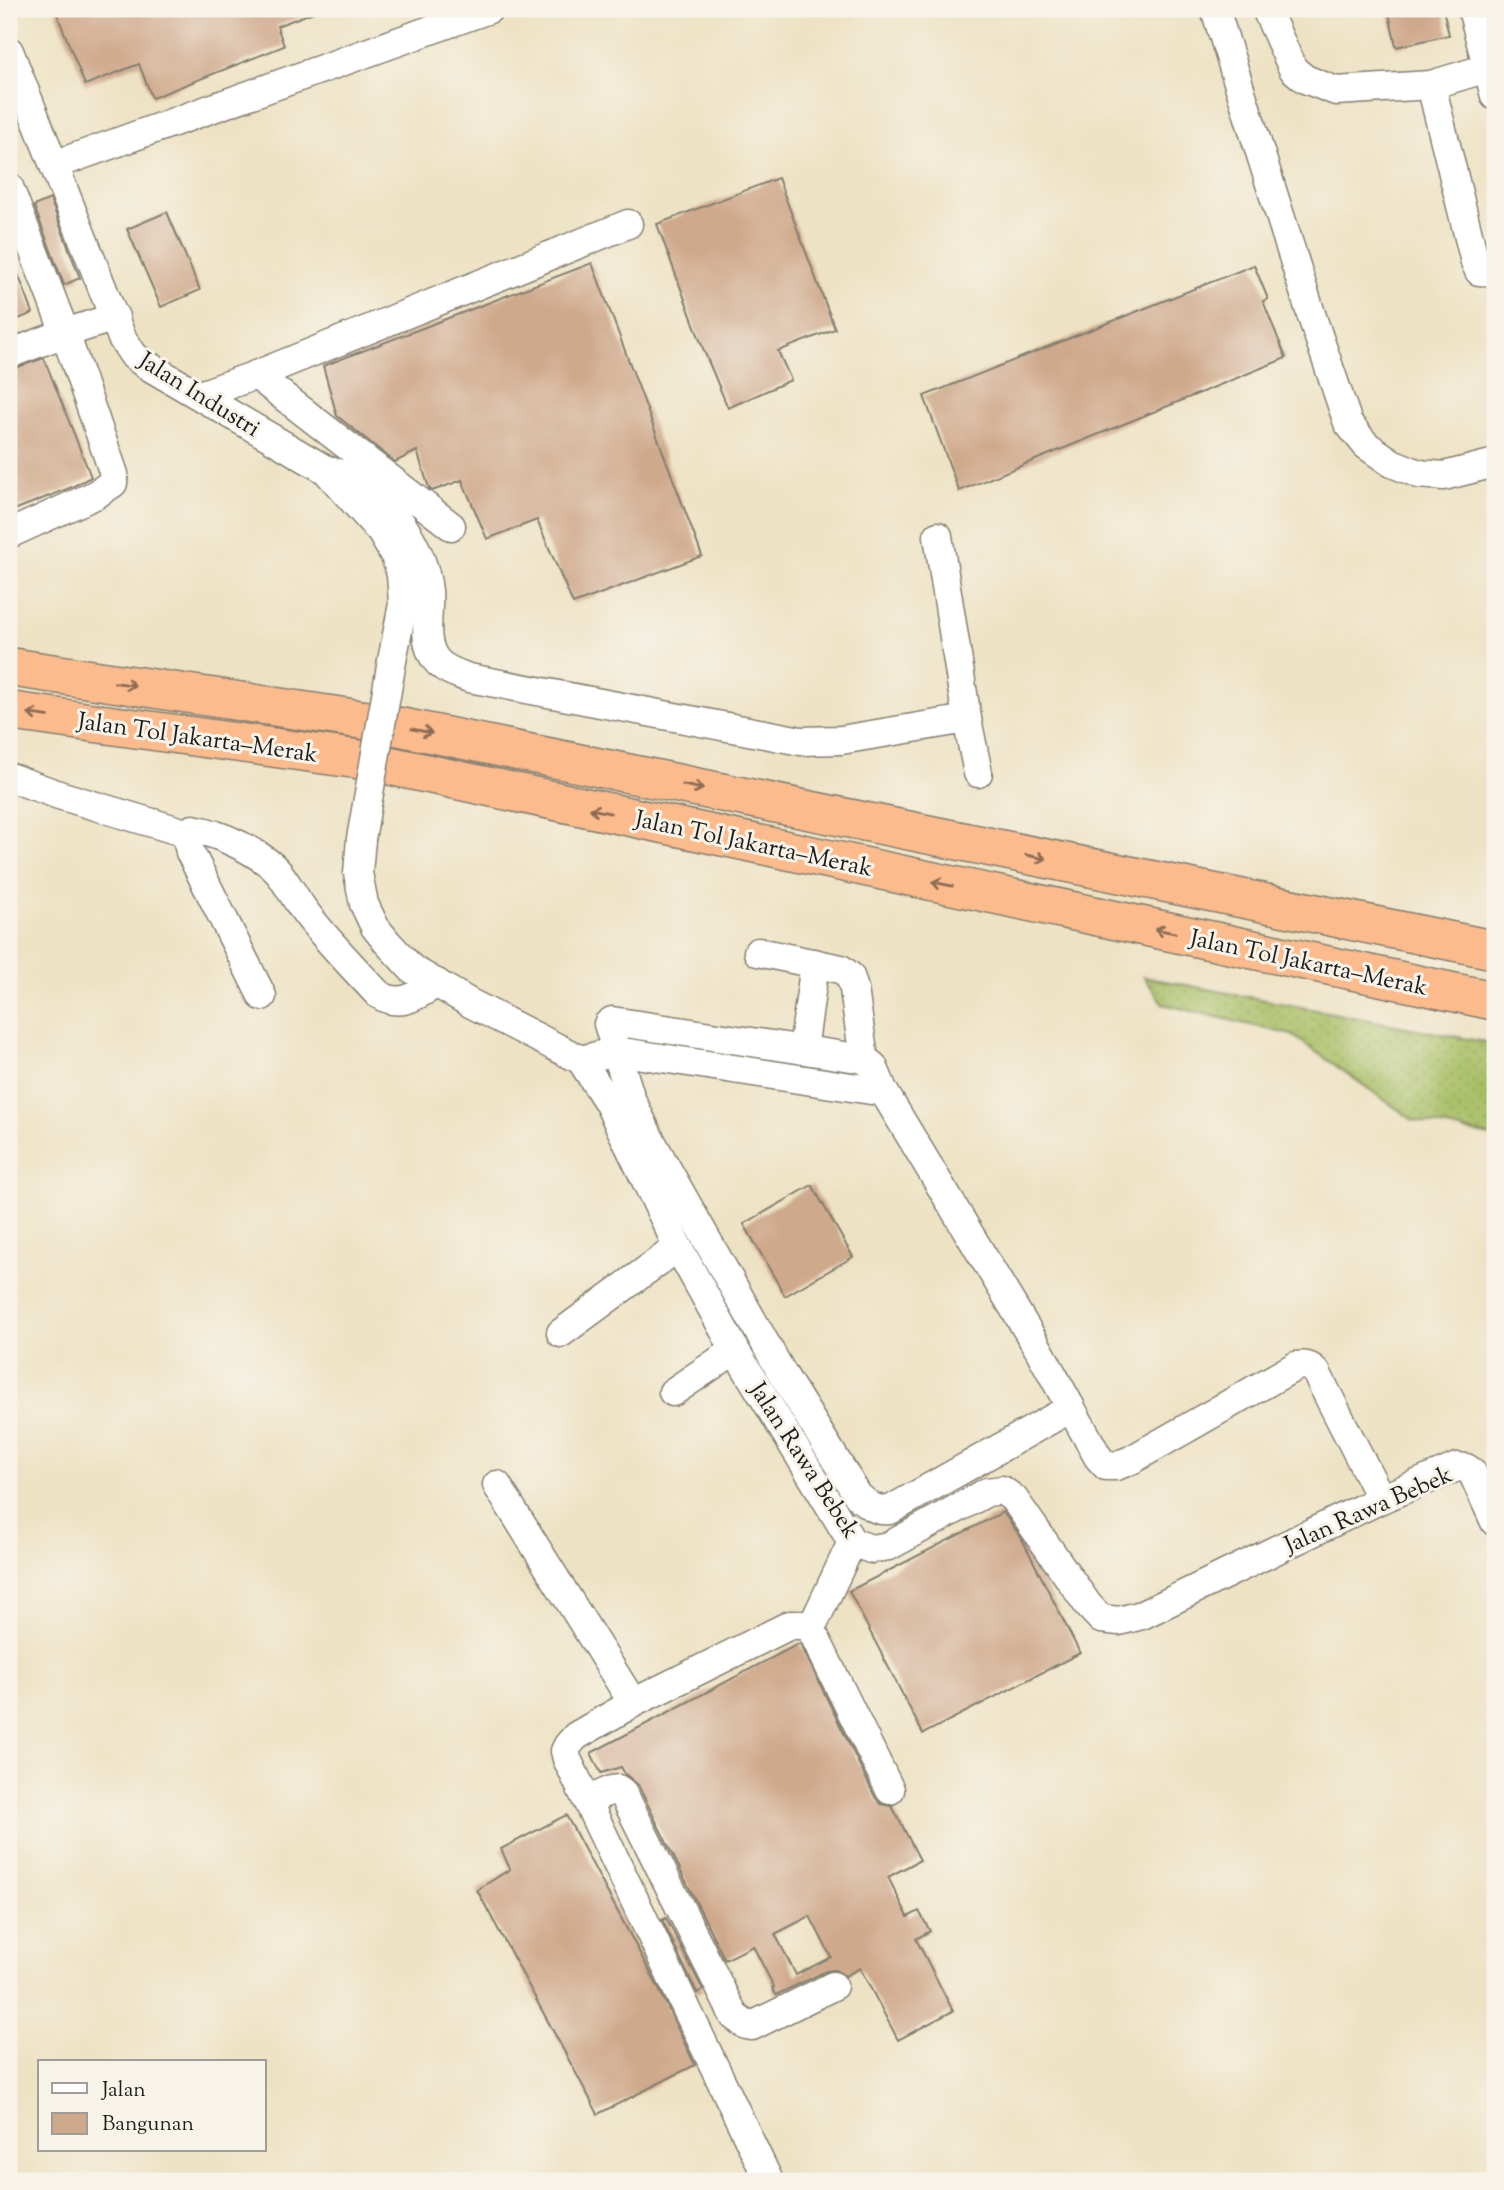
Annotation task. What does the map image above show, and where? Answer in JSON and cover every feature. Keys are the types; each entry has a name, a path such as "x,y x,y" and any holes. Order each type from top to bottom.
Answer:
{"highway":[{"name":"Jalan Tol Jakarta–Merak","path":"9,667 371,721 1495,950"},
{"name":"Jalan Tol Jakarta–Merak","path":"9,711 363,760 1495,1001"}],"street":[{"path":"54,165 489,9"},
{"path":"1215,9 1348,423 1366,445 1392,463 1419,474 1444,476 1495,463"},
{"path":"1266,9 1293,69 1319,86 1336,91 1431,85 1488,68"},
{"path":"1472,9 1495,96"},
{"name":"Jalan Industri","path":"9,51 122,338 134,356 326,471 381,532 395,555 401,574 403,604 361,839 358,873 364,904 375,927 412,969 437,983"},
{"path":"1431,85 1475,262 1479,271 1495,272"},
{"path":"9,534 95,495 113,483 114,474 65,333 11,199"},
{"path":"200,395 256,376 628,224"},
{"path":"9,354 115,317"},
{"path":"256,376 451,526"},
{"path":"326,471 348,476 374,495 397,516 413,541 424,567 428,592 429,643 436,660 453,673 801,741 841,740 967,719"},
{"path":"938,536 978,773"},
{"path":"9,777 186,833 193,829 214,834 269,863 336,949 385,999 402,1002 412,999 437,983 525,1032 581,1059 616,1051 884,1092"},
{"path":"186,833 190,852 262,996"},
{"path":"758,953 841,969 850,976 864,1059"},
{"path":"803,1049 815,963"},
{"path":"1071,1408 890,1510 882,1511 868,1505 858,1496 782,1373 683,1201 631,1099 608,1024 612,1021 803,1049 864,1059 873,1066 884,1092 1038,1348 1098,1457 1106,1466 1111,1467 1130,1460 1296,1366 1306,1365 1316,1372 1381,1499"},
{"name":"Jalan Rawa Bebek","path":"581,1059 608,1102 678,1247 736,1350 852,1542 870,1549 889,1546 987,1492 1002,1490 1014,1499 1088,1605 1101,1619 1119,1621 1142,1615 1381,1499 1457,1467 1472,1472 1495,1522"},
{"path":"561,1333 678,1247"},
{"path":"673,1392 736,1350"},
{"path":"497,1485 633,1703"},
{"path":"811,1629 852,1542"},
{"path":"769,2181 565,1751 576,1736 633,1703 790,1625 803,1625 811,1629 890,1790"},
{"path":"588,1801 611,1790 618,1789 623,1793 734,2016 740,2022 752,2026 833,1986"}],"green space":[{"path":"1144,977 1495,1044 1495,1137 1413,1120 1292,1035 1163,1004"}],"building":[{"path":"55,9 319,10 277,26 284,46 152,98 139,64 85,85"},
{"path":"1388,9 1443,9 1449,35 1396,47"},
{"path":"778,178 835,329 778,351 791,380 728,408 657,224"},
{"path":"50,199 80,278 64,285 34,206"},
{"path":"167,212 200,290 161,307 127,229"},
{"path":"9,254 33,313 9,323"},
{"path":"592,263 702,556 573,604 537,520 487,539 462,480 432,491 417,451 395,462 337,416 323,366"},
{"path":"1254,265 1268,299 1263,301 1286,358 959,491 924,396"},
{"path":"44,358 91,477 9,512 9,370"},
{"path":"812,1185 853,1257 785,1296 744,1224"},
{"path":"1003,1512 1022,1539 1080,1653 923,1734 849,1591"},
{"path":"800,1643 875,1797 881,1804 892,1806 920,1860 888,1877 908,1917 919,1911 930,1931 916,1939 953,2011 898,2040 860,1968 845,1976 835,1970 826,1971 776,1995 753,1946 725,1960 638,1785 621,1767 601,1773 591,1753","holes":["810,1916 831,1957 796,1975 775,1934"]},
{"path":"566,1815 658,1987 695,2065 598,2114 477,1890 510,1869 501,1849"},
{"path":"666,1918 703,1990 697,1993 662,1920"}]}
